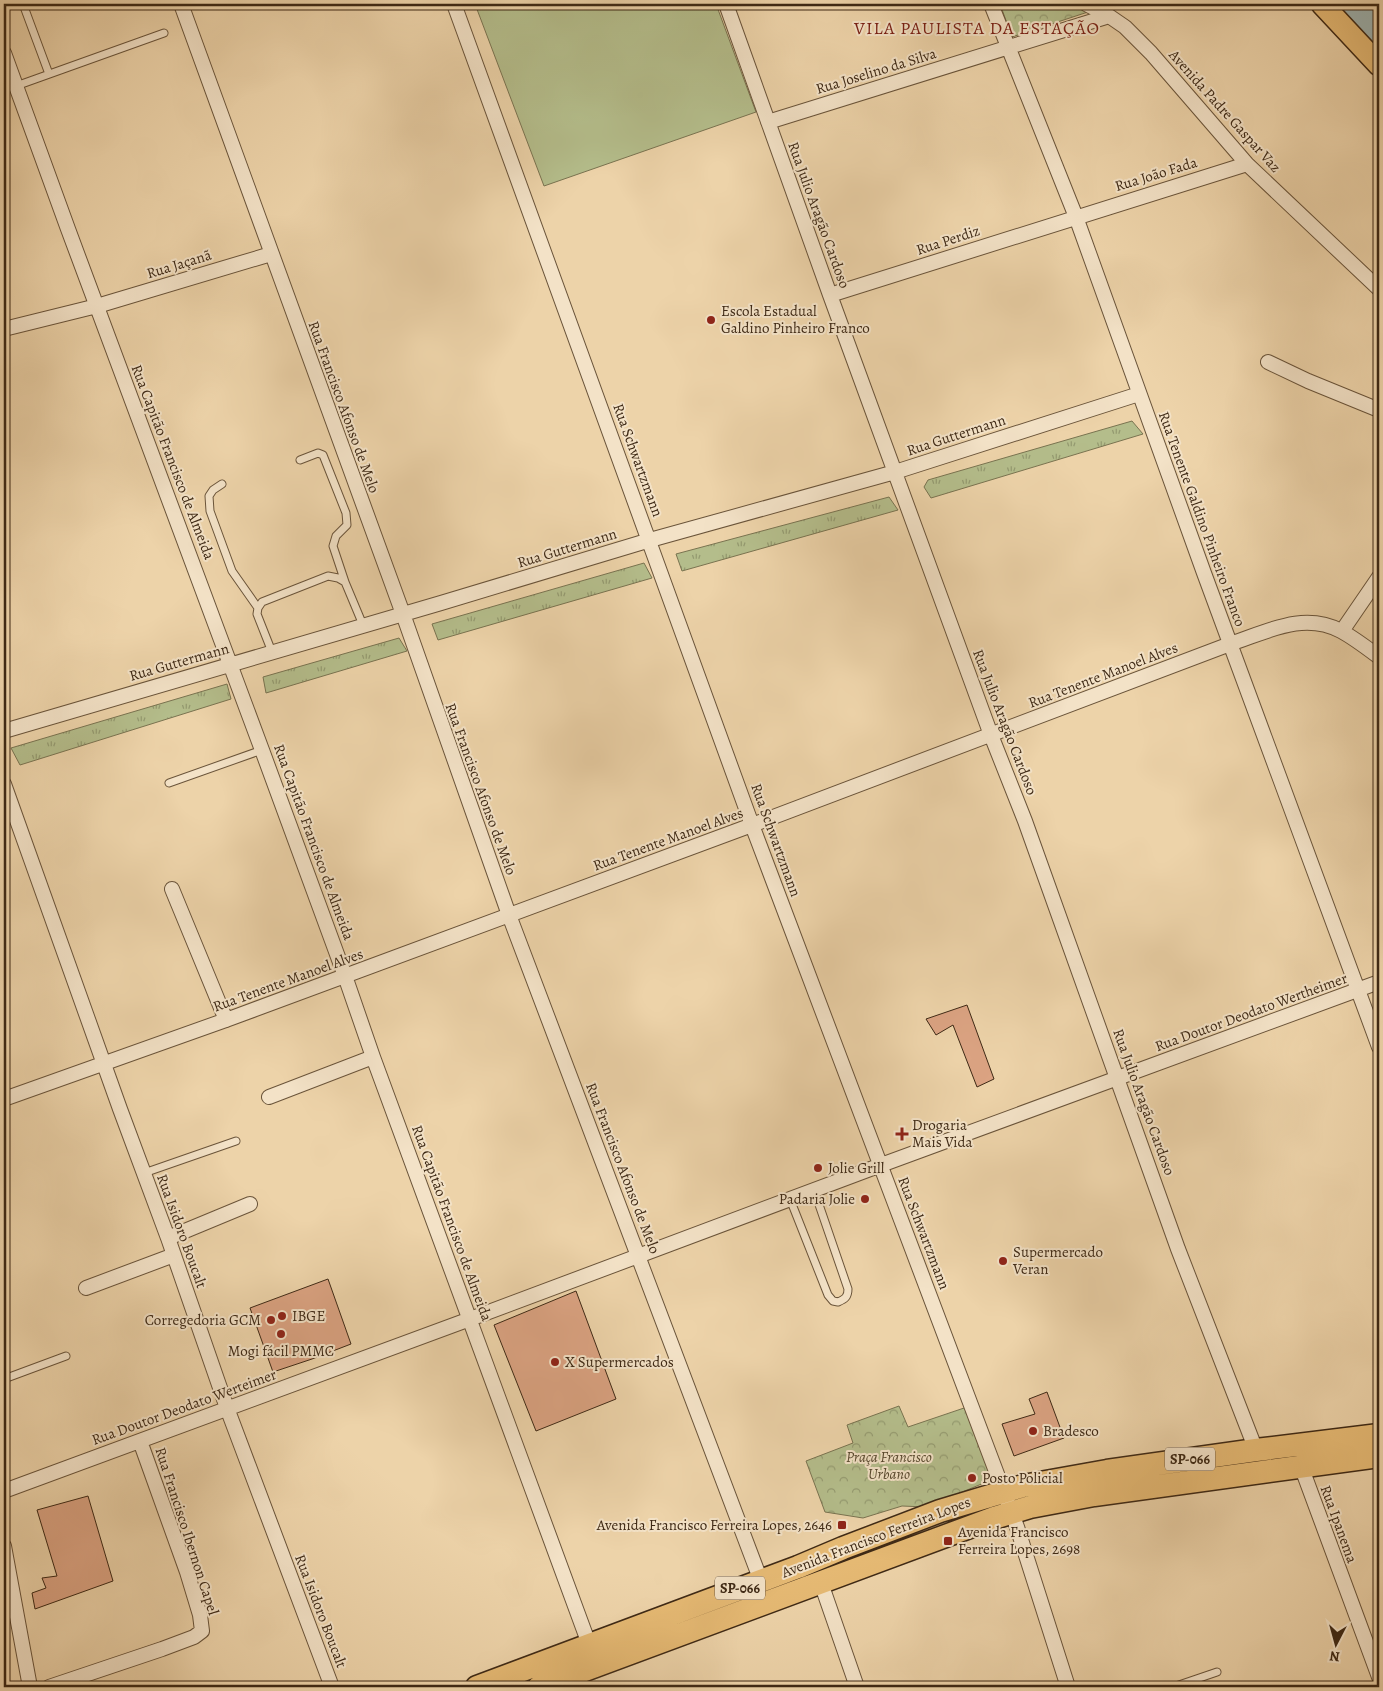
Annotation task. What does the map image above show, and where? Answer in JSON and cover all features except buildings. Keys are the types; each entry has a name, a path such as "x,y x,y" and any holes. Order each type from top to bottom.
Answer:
{"highway":[{"name":"Avenida Francisco Ferreira Lopes","path":"477,1687 761,1581 940,1511 1003,1491 1107,1471 1379,1435"},
{"path":"1256,1450 1272,1470"},
{"name":"Avenida Francisco Ferreira Lopes","path":"547,1686 1011,1512 1103,1494 1379,1456"}],"main road":[{"path":"1322,4 1379,65"}],"street":[{"name":"Rua Francisco Afonso de Melo","path":"181,4 403,614 509,915 761,1581"},
{"name":"Rua Schwartzmann","path":"454,4 650,540 752,826 1011,1512 1068,1687"},
{"name":"Rua Julio Aragão Cardoso","path":"726,4 991,735 1025,821 1178,1249 1256,1450"},
{"name":"Rua Tenente Galdino Pinheiro Franco","path":"992,4 1076,216 1230,644 1379,1047"},
{"name":"Avenida Padre Gaspar Vaz","path":"1088,4 1124,27 1151,53 1247,164 1379,288"},
{"name":"Rua Joselino da Silva","path":"768,122 1109,16"},
{"name":"Rua Capitão Francisco de Almeida","path":"4,52 589,1644"},
{"name":"Rua João Fada","path":"1076,216 1247,164"},
{"name":"Rua Perdiz","path":"830,295 1076,216"},
{"name":"Rua Jaçanã","path":"4,329 97,306 271,254"},
{"path":"1268,362 1308,381 1379,410"},
{"name":"Rua Guttermann","path":"4,731 650,540 895,472 1139,394"},
{"path":"1342,631 1379,577"},
{"name":"Rua Tenente Manoel Alves","path":"4,1099 226,1020 752,826 1230,644 1293,623 1307,621 1332,627 1342,631 1379,657"},
{"name":"Rua Isidoro Boucalt","path":"4,784 168,1238 227,1408 332,1687"},
{"path":"172,889 226,1020"},
{"name":"Rua Doutor Deodato Wertheimer","path":"881,1165 1379,982"},
{"path":"269,1097 373,1057"},
{"name":"Rua Doutor Deodato Werteimer","path":"4,1491 470,1320 881,1165"},
{"path":"168,1238 250,1204"},
{"path":"86,1288 174,1255"},
{"name":"Rua Francisco Ibernon Capel","path":"49,1687 170,1646 194,1637 202,1631 200,1615 187,1572 140,1441"},
{"name":"Rua Ipanema","path":"1300,1466 1379,1677"},
{"path":"4,1546 5,1564 30,1687"},
{"path":"821,1583 857,1687"}],"lane":[{"path":"23,4 49,74"},
{"path":"16,86 164,33"},
{"path":"300,460 318,453 323,455 346,513 346,525 336,536 332,546 363,625"},
{"path":"222,484 213,490 209,496 210,512 232,571 258,608"},
{"path":"272,652 257,614 262,602 328,576 345,582"},
{"path":"169,783 262,750"},
{"path":"144,1173 236,1141"},
{"path":"790,1199 828,1295 833,1301 838,1302 846,1298 848,1289 814,1190"},
{"path":"4,1379 66,1356"},
{"path":"1173,1687 1217,1672"}],"green space":[{"path":"475,4 716,4 756,112 544,186"},
{"path":"1000,4 1071,4 1091,11 1012,37"},
{"path":"1132,421 1143,434 931,498 924,487 928,480"},
{"path":"889,497 898,510 682,571 676,554"},
{"path":"644,563 652,578 438,640 432,624"},
{"path":"399,638 407,651 266,693 263,677"},
{"path":"227,684 231,699 20,765 11,748"},
{"name":"Praça Francisco Urbano","path":"899,1406 908,1427 967,1407 996,1478 926,1507 902,1506 863,1518 825,1512 806,1461 853,1443 847,1425"}],"waterway":[{"path":"1349,4 1379,35"}],"place":[{"name":"Escola Estadual Galdino Pinheiro Franco","path":"711,320"},
{"name":"Drogaria Mais Vida","path":"902,1134"},
{"name":"Jolie Grill","path":"818,1168"},
{"name":"Padaria Jolie","path":"865,1199"},
{"name":"Supermercado Veran","path":"1003,1261"},
{"name":"IBGE","path":"282,1316"},
{"name":"Corregedoria GCM","path":"271,1320"},
{"name":"Mogi fácil PMMC","path":"281,1334"},
{"name":"X Supermercados","path":"555,1362"},
{"name":"Bradesco","path":"1033,1431"},
{"name":"Posto Policial","path":"972,1478"},
{"name":"Avenida Francisco Ferreira Lopes, 2646","path":"842,1525"},
{"name":"Avenida Francisco Ferreira Lopes, 2698","path":"948,1541"}],"district":[{"name":"VILA PAULISTA DA ESTAÇÃO","path":"977,28"}]}
